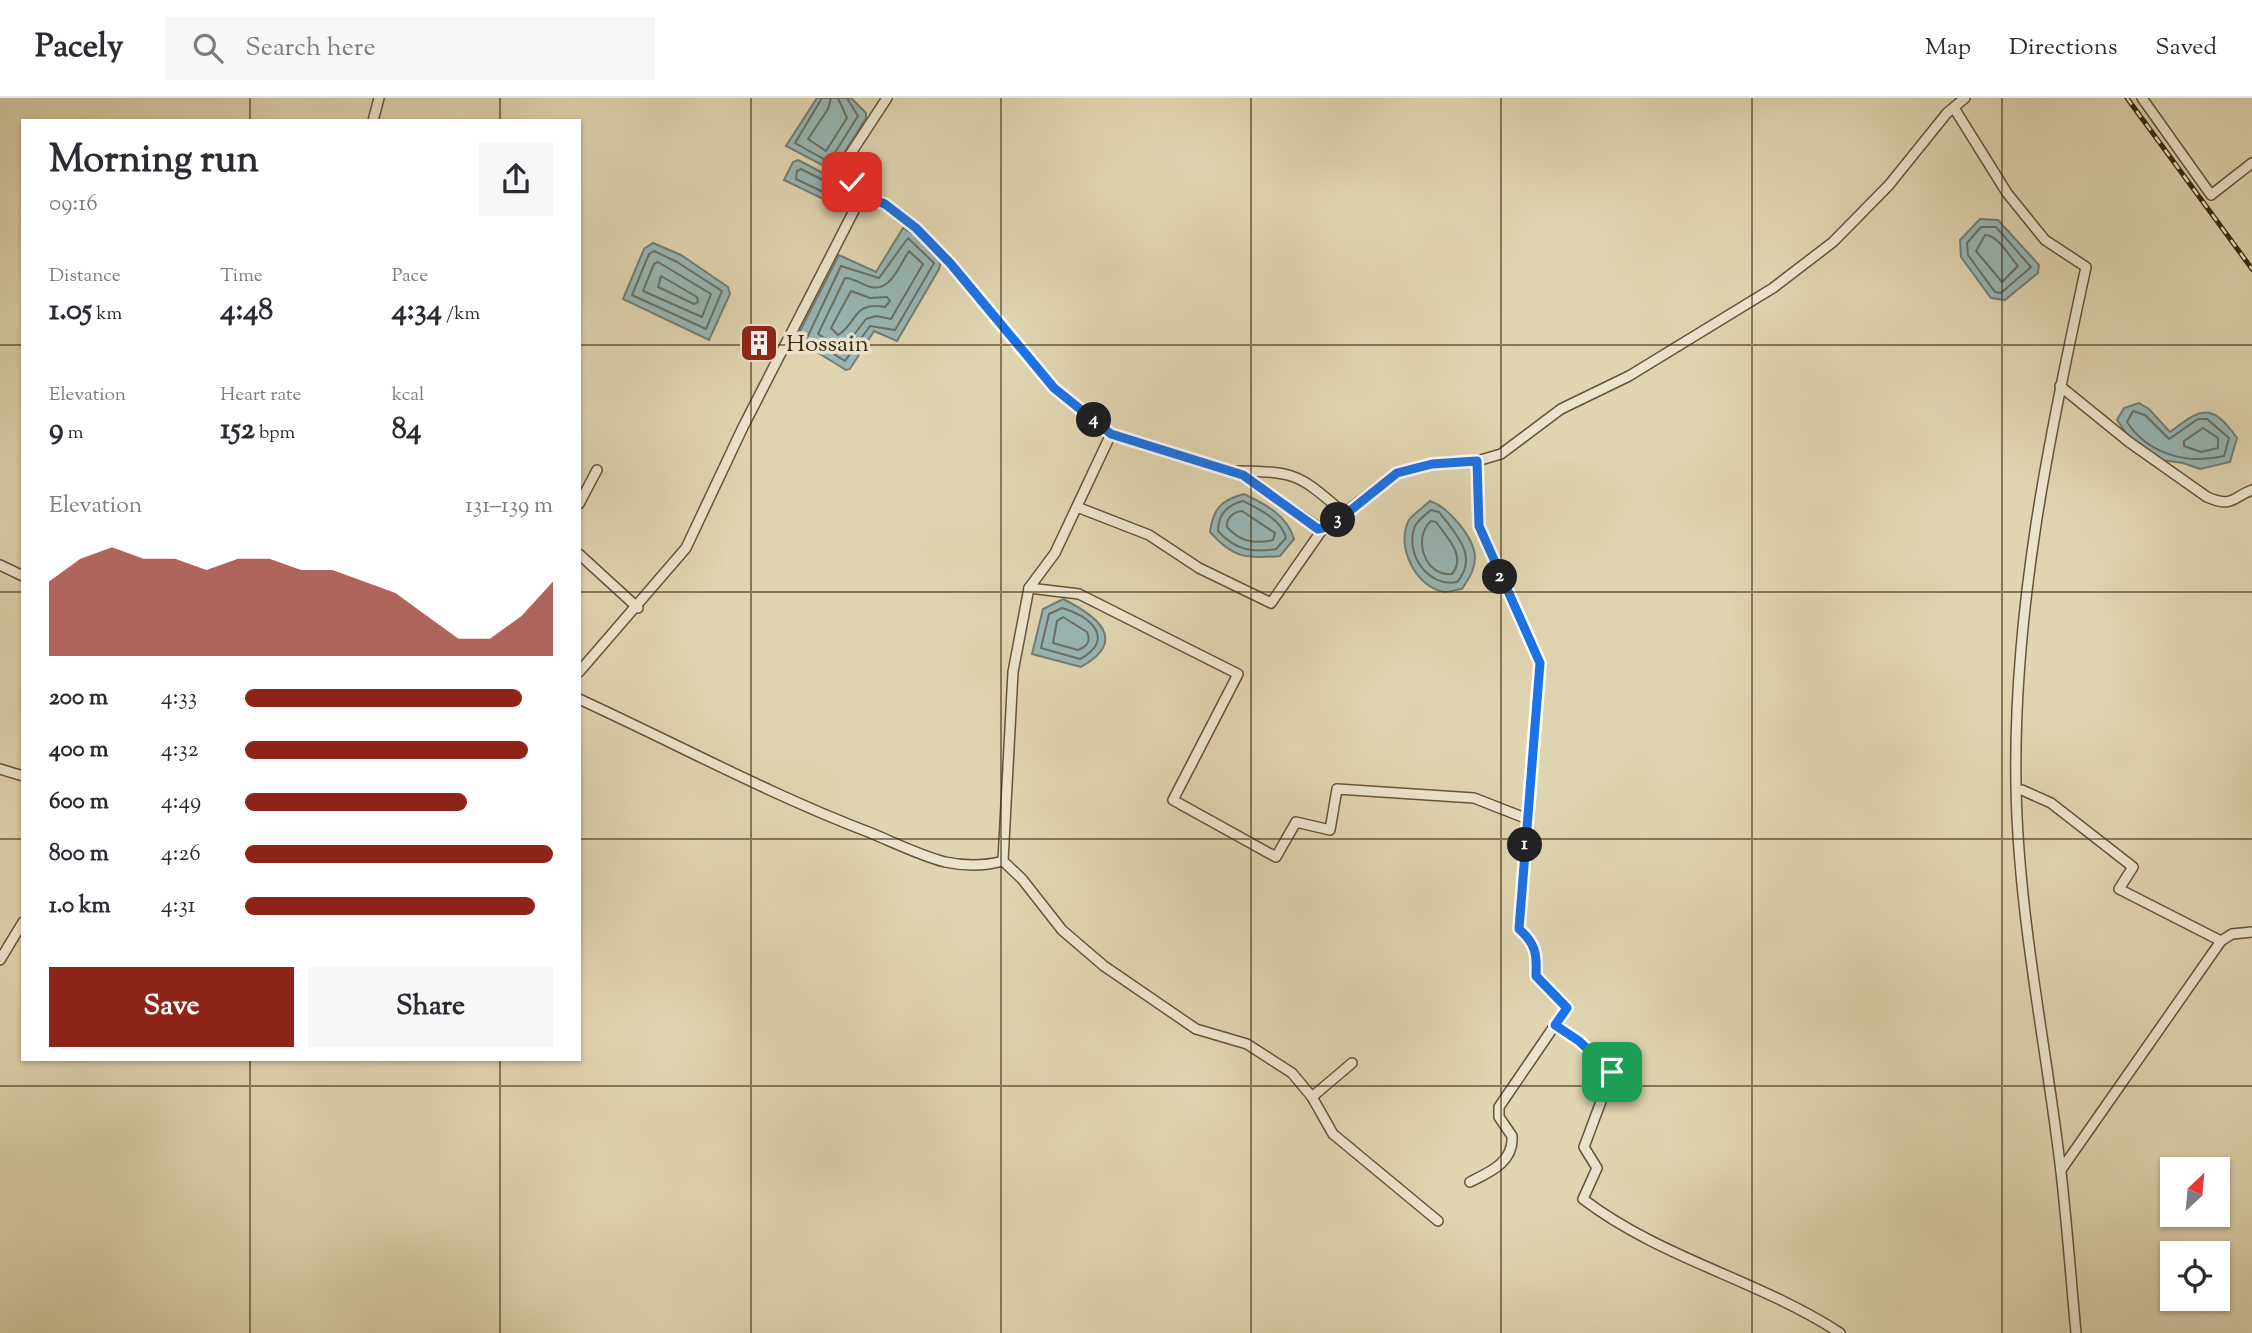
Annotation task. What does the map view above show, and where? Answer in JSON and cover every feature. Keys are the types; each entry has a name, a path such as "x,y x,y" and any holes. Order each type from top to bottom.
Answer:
{"street":[{"path":"374,119 379,98"},
{"path":"886,98 849,156 845,169 862,195 885,204 916,228 950,263 1054,388 1111,434 1243,475 1322,530"},
{"path":"1077,507 1149,535 1199,568 1271,603 1322,530 1397,473 1432,464 1477,461 1502,454 1561,408 1629,376 1773,288 1833,242 1889,185 1954,107 1965,98"},
{"path":"2141,98 2211,195 2252,163"},
{"path":"1954,107 2007,194 2045,240 2086,267 2060,386 2023,614 2016,786 2029,952 2061,1170 2077,1333"},
{"path":"581,670 638,608 686,548 743,427 862,195"},
{"path":"2060,386 2129,442 2207,497 2222,503 2233,502 2252,490"},
{"path":"1003,861 1013,672 1029,588 1055,553 1111,434"},
{"path":"1470,1182 1499,1167 1510,1151 1512,1136 1499,1117 1499,1107 1567,1008 1536,976 1538,953 1532,941 1519,929 1540,663 1479,526 1477,461"},
{"path":"581,500 597,470"},
{"path":"1233,471 1284,471 1311,485 1339,509"},
{"path":"581,556 638,608"},
{"path":"0,565 21,575"},
{"path":"1029,588 1079,594 1238,674 1173,800 1276,858 1296,822 1331,830 1337,789 1474,799 1525,818"},
{"path":"581,700 693,751 794,804 919,854 948,863 989,865 1003,861"},
{"path":"0,769 21,775"},
{"path":"2022,790 2051,803 2133,867 2119,889 2221,941"},
{"path":"1003,861 1022,878 1062,930 1104,966 1196,1029 1247,1044 1292,1073 1312,1097 1333,1134 1438,1221"},
{"path":"0,960 21,925"},
{"path":"2061,1170 2221,941 2232,934 2252,932"},
{"path":"1555,1025 1579,1041 1612,1072 1584,1147 1597,1168 1583,1199 1616,1224 1776,1298 1840,1333"},
{"path":"1312,1097 1352,1063"}],"water":[{"path":"817,98 851,98 866,113 866,118 833,171 786,146"},
{"path":"798,160 852,188 854,200 848,211 784,180 793,162"},
{"path":"1980,219 1998,220 2039,265 2038,273 2005,300 1991,298 1961,257 1960,240"},
{"path":"903,228 920,237 942,258 939,269 897,341 874,331 850,369 846,370 802,343 798,339 800,331 839,255 876,272"},
{"path":"653,243 681,255 728,287 730,294 709,340 623,299 644,249"},
{"path":"2139,403 2149,409 2170,432 2189,418 2205,412 2220,418 2237,438 2230,462 2200,469 2183,463 2154,459 2131,440 2117,420 2124,408"},
{"path":"1244,494 1274,511 1291,531 1294,539 1280,556 1241,555 1226,547 1210,532 1216,511 1229,499"},
{"path":"1430,501 1444,509 1459,524 1474,549 1474,566 1462,589 1445,592 1425,583 1411,564 1407,553 1405,530 1409,520"},
{"path":"1063,599 1087,613 1103,629 1103,647 1081,667 1032,654 1043,609"}],"railway":[{"path":"2127,98 2252,269"}],"place":[{"name":"Hossain","path":"759,343"}],"route":[{"path":"852,182 862,195 885,204 916,228 950,263 1054,388 1111,434 1194,457 1243,475 1318,529 1331,526 1397,473 1432,464 1477,461 1479,526 1540,663 1519,929 1532,941 1538,953 1536,976 1567,1008 1555,1025 1579,1041 1612,1072"}]}
